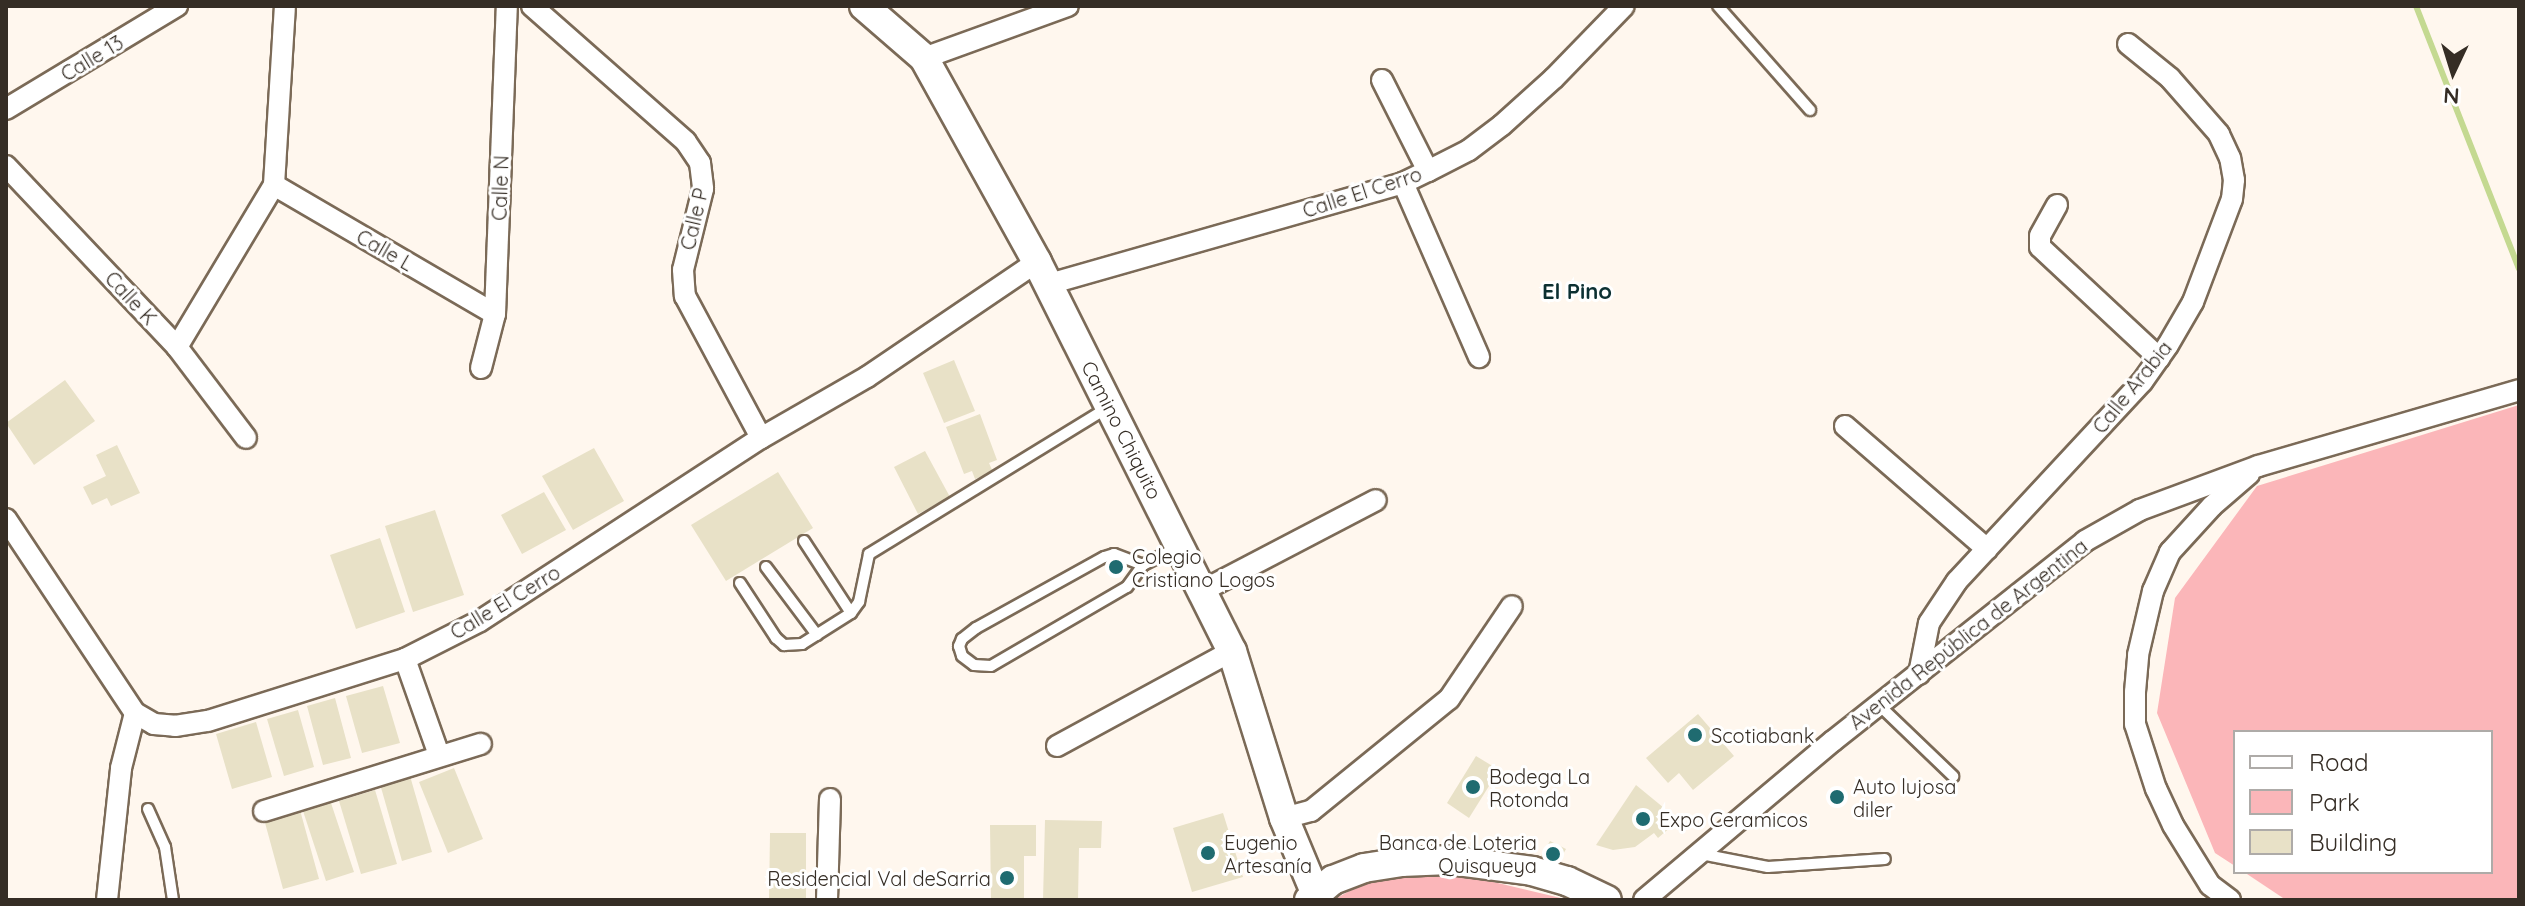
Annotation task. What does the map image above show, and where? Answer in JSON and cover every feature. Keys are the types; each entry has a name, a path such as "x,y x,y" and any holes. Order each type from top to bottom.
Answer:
{"main road":[{"name":"Camino Chiquito","path":"864,6 924,58 1043,273 1111,406 1232,651 1284,818 1312,896"},
{"path":"1312,896 1364,868 1401,862 1450,860 1532,871 1567,881 1607,900"}],"street":[{"name":"Calle 13","path":"6,109 177,6"},
{"path":"177,347 274,185 285,6"},
{"name":"Calle N","path":"481,368 495,314 507,6"},
{"name":"Calle P","path":"532,6 686,142 700,163 703,189 683,270 685,296 761,438"},
{"path":"924,58 1068,6"},
{"name":"Calle El Cerro","path":"135,713 154,724 175,726 208,721 405,659 480,621 761,438 1043,273 1403,183 1469,150 1554,78 1624,6"},
{"name":"Calle Arabia","path":"1919,674 1929,623 1937,608 1987,549 2142,382 2159,358 2193,302 2232,199 2234,180 2230,158 2219,134 2170,78 2128,44"},
{"path":"1382,80 1428,171"},
{"name":"Calle K","path":"6,166 177,347 246,438"},
{"path":"1403,183 1479,357"},
{"name":"Calle L","path":"274,185 495,314"},
{"path":"2057,205 2040,236 2040,247 2159,358"},
{"name":"Avenida República de Argentina","path":"1644,900 2046,568 2085,541 2140,510 2258,466 2519,390"},
{"path":"1845,426 1987,549"},
{"path":"2230,900 2210,885 2173,825 2156,789 2135,724 2135,692 2138,655 2153,591 2170,552 2212,506 2258,466"},
{"path":"1202,591 1376,500"},
{"path":"6,519 135,713 121,768 107,900"},
{"path":"1284,818 1311,811 1449,699 1512,606"},
{"path":"1057,746 1232,651"},
{"path":"405,659 439,755"},
{"path":"264,811 481,744"},
{"path":"827,900 830,799"}],"lane":[{"path":"1718,6 1810,110"},
{"path":"740,583 784,645 802,644 851,613 862,594 869,554 1111,406"},
{"path":"804,541 851,613"},
{"path":"1143,565 1122,555 1104,557 976,628 962,639 959,646 962,656 974,665 991,666 1127,587 1143,565 1180,546"},
{"path":"766,567 817,635"},
{"path":"1879,705 1953,776"},
{"path":"148,809 165,847 173,900"},
{"path":"1699,853 1768,867 1885,859"}],"green space":[{"path":"2519,405 2519,900 2286,900 2247,874 2493,874 2493,730 2233,730 2233,865 2215,853 2157,713 2175,598 2257,486"},
{"path":"1456,873 1569,900 1333,900 1375,877"}],"building":[{"path":"954,360 975,411 944,423 923,373"},
{"path":"65,380 95,421 34,465 6,423"},
{"path":"980,414 997,460 989,463 993,472 975,479 972,471 964,474 946,427"},
{"path":"117,445 140,493 111,506 107,498 92,505 83,487 106,476 96,455"},
{"path":"594,448 624,501 573,530 542,476"},
{"path":"925,451 950,497 918,514 894,467"},
{"path":"778,472 813,528 726,581 691,525"},
{"path":"544,492 566,530 522,554 501,515"},
{"path":"435,510 464,595 413,612 385,526"},
{"path":"380,538 405,612 356,629 330,555"},
{"path":"383,686 400,743 362,753 346,696"},
{"path":"335,698 351,758 323,765 307,706"},
{"path":"298,710 314,767 284,776 267,719"},
{"name":"Scotiabank","path":"1698,714 1734,756 1693,790 1679,773 1668,783 1646,758"},
{"path":"256,722 272,777 232,789 216,734"},
{"name":"Bodega La Rotonda","path":"1476,756 1499,770 1469,818 1447,803"},
{"path":"454,768 483,839 448,853 419,782"},
{"path":"410,776 432,852 402,861 380,784"},
{"name":"Expo Ceramicos","path":"1636,785 1675,817 1669,822 1672,826 1658,838 1654,833 1635,847 1613,850 1596,845"},
{"path":"375,790 397,864 361,874 339,801"},
{"path":"331,803 354,872 326,881 303,811"},
{"path":"300,810 319,879 283,889 264,819"},
{"name":"Eugenio Artesanía","path":"1223,813 1243,877 1192,892 1173,828"},
{"path":"1045,820 1102,821 1101,848 1079,848 1078,900 1043,900"},
{"name":"Residencial Val deSarria","path":"990,825 1036,825 1036,856 1024,856 1024,900 991,900"},
{"path":"770,833 806,833 806,900 769,900"},
{"name":"Banca de Loteria Quisqueya","path":"1550,841 1566,849 1556,867 1540,858"}],"waterway":[{"path":"2416,6 2519,269"}],"place":[{"name":"Colegio Cristiano Logos","path":"1116,567"},
{"name":"Scotiabank","path":"1695,735"},
{"name":"Bodega La Rotonda","path":"1473,787"},
{"name":"Auto lujosa diler","path":"1837,797"},
{"name":"Expo Ceramicos","path":"1643,819"},
{"name":"Eugenio Artesanía","path":"1208,853"},
{"name":"Banca de Loteria Quisqueya","path":"1553,854"},
{"name":"Residencial Val deSarria","path":"1007,878"}],"district":[{"name":"El Pino","path":"1577,292"}]}
